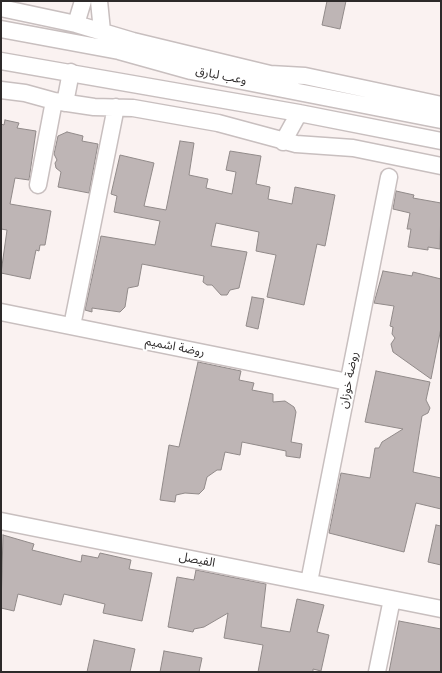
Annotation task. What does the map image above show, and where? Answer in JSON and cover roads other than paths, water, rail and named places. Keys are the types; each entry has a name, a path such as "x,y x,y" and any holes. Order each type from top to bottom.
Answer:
{"street":[{"path":"76,24 84,1"},
{"path":"99,1 102,31"},
{"path":"1,8 76,24 133,41 270,74 294,74 322,82 441,105"},
{"name":"وعب لبارق","path":"1,29 132,54 191,71 441,120"},
{"path":"1,35 40,37"},
{"name":"وعب لبارق","path":"1,61 299,113 441,141"},
{"path":"38,185 59,102 71,72"},
{"path":"307,93 322,82"},
{"path":"1,90 25,93 59,102 116,107 218,122 283,142 304,146 337,146 441,166"},
{"path":"72,326 116,107"},
{"path":"283,142 299,113"},
{"path":"381,154 382,166 389,177 398,170 403,158"},
{"name":"روضة خوزان","path":"309,582 389,177"},
{"name":"روضة اشميم","path":"1,312 348,382"},
{"name":"الفيصل","path":"1,521 441,609"},
{"path":"377,672 392,599"}]}
